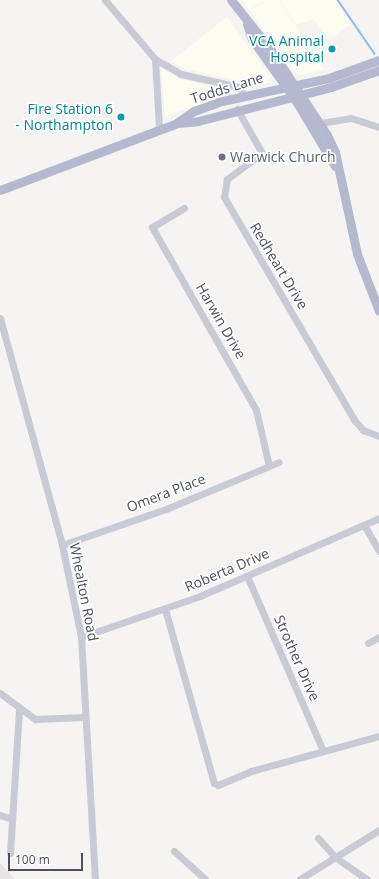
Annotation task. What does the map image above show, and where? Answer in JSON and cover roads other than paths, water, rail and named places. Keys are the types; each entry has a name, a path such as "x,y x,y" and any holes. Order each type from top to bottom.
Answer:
{"main road":[{"path":"231,0 247,23 252,39 320,123 335,152 359,261 379,311"},
{"name":"Todds Lane","path":"177,123 194,111 244,95 333,77 379,60"},
{"name":"Todds Lane","path":"0,190 177,123 198,121 379,70"},
{"path":"297,94 338,170"}],"street":[{"path":"105,0 154,59 181,74 239,87 244,95"},
{"path":"154,59 159,129"},
{"name":"Redheart Drive","path":"237,109 262,153 227,179 224,197 355,421 363,430 379,436"},
{"path":"320,123 351,118 379,127"},
{"name":"Harwin Drive","path":"184,208 152,227 256,410 269,466"},
{"name":"Whealton Road","path":"0,318 62,545 81,637 95,879"},
{"name":"Omera Place","path":"62,545 166,509 279,462"},
{"name":"Roberta Drive","path":"81,637 165,609 247,576 379,518"},
{"path":"364,525 379,551"},
{"name":"Strother Drive","path":"247,576 323,751"},
{"path":"165,609 210,779 218,785 251,771 379,736"},
{"path":"368,643 379,637"},
{"path":"0,693 19,710 35,719 85,717"},
{"path":"10,854 19,710"},
{"path":"0,815 12,819"},
{"path":"300,879 379,830"},
{"path":"318,838 335,857 367,879"},
{"path":"174,851 205,879"}],"waterway":[{"path":"338,0 375,54"}],"place":[{"name":"VCA Animal Hospital","path":"332,49"},
{"name":"Fire Station 6 - Northampton","path":"121,117"},
{"name":"Warwick Church","path":"222,157"}]}
